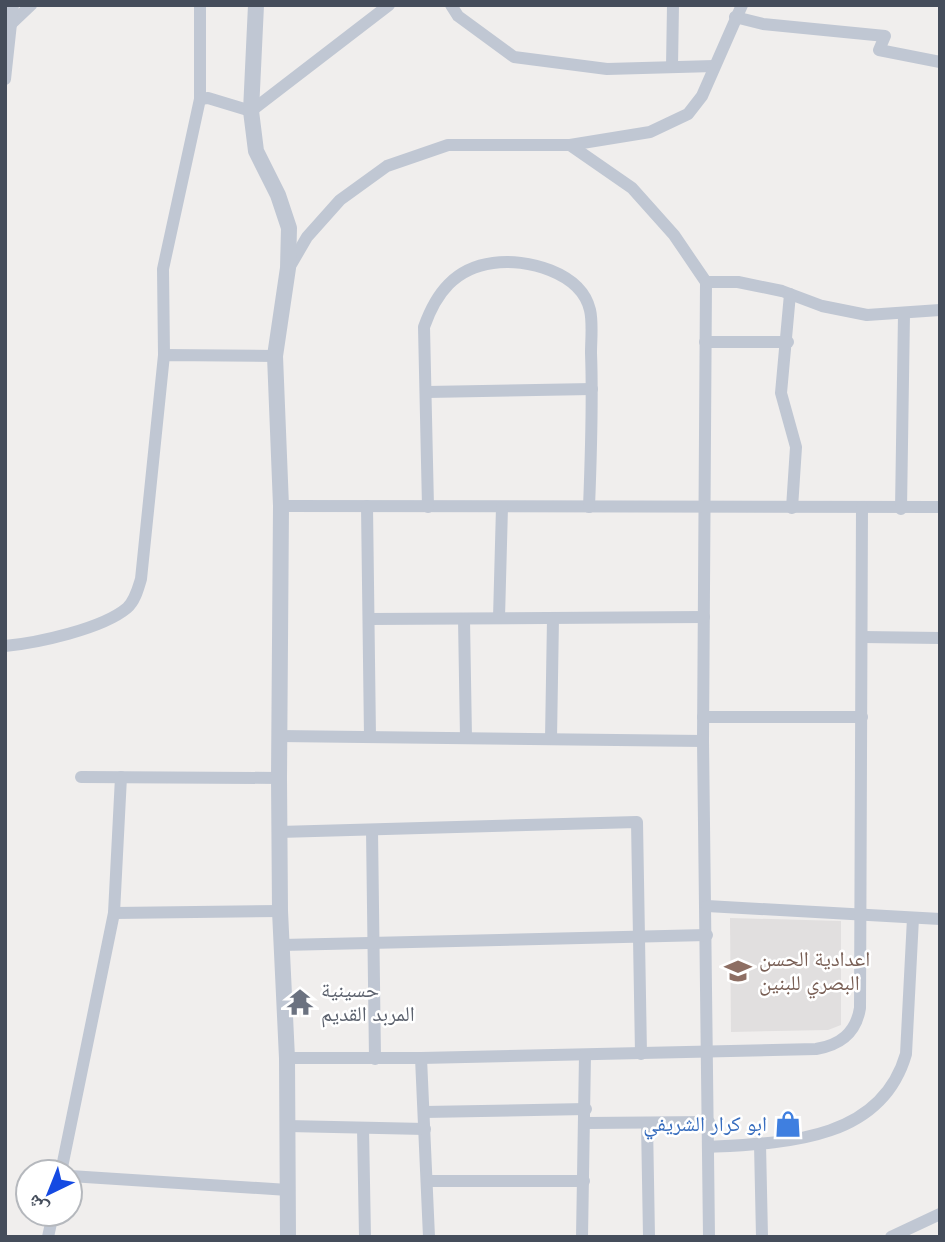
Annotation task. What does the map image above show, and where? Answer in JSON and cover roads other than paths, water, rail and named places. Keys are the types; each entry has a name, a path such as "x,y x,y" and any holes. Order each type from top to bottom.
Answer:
{"street":[{"path":"5,79 13,5"},
{"path":"11,24 31,5"},
{"path":"5,646 63,636 113,617 128,607 136,595 141,579 164,355 163,269 200,99 200,5"},
{"path":"256,5 251,111 256,151 278,195 289,228 289,268 275,356 281,506 279,832 287,1058 288,1237"},
{"path":"251,111 389,5"},
{"path":"451,5 458,16 514,57 607,69 713,66"},
{"path":"672,67 673,5"},
{"path":"289,268 307,237 340,200 387,166 448,145 570,145 650,132 688,114 702,96 739,11 763,24 885,36 879,50 940,62"},
{"path":"200,99 208,98 251,111"},
{"path":"570,145 632,188 674,235 706,282 703,741 709,1051 709,1237"},
{"path":"428,507 424,327 432,304 446,284 469,269 507,261 532,264 559,275 582,292 590,311 592,389 589,507"},
{"path":"706,282 738,282 790,294 822,306 867,314 940,310"},
{"path":"790,294 788,341 781,393 796,447 792,508"},
{"path":"901,509 904,314"},
{"path":"705,342 788,341"},
{"path":"164,355 275,356"},
{"path":"427,392 592,389"},
{"path":"281,506 940,507"},
{"path":"367,506 370,737"},
{"path":"499,618 502,507"},
{"path":"287,1058 375,1059 816,1049 831,1046 846,1037 856,1024 860,1008 862,507"},
{"path":"369,619 704,617"},
{"path":"551,739 553,618"},
{"path":"464,619 466,738"},
{"path":"863,637 940,638"},
{"path":"703,717 862,717"},
{"path":"279,736 703,741"},
{"path":"81,777 279,778"},
{"path":"64,1158 114,913 121,777"},
{"path":"279,832 637,822 641,1054"},
{"path":"372,830 375,1059"},
{"path":"707,906 940,919"},
{"path":"114,913 280,911"},
{"path":"708,1147 760,1144 850,1124 881,1103 892,1089 906,1054 913,918"},
{"path":"282,945 373,945 640,934 707,935"},
{"path":"582,1237 586,1124 585,1055"},
{"path":"421,1058 429,1237"},
{"path":"424,1112 586,1109"},
{"path":"586,1124 709,1122"},
{"path":"647,1123 649,1237"},
{"path":"288,1126 425,1129"},
{"path":"363,1128 365,1237"},
{"path":"760,1144 762,1237"},
{"path":"84,1177 288,1190"},
{"path":"428,1181 584,1181"},
{"path":"891,1237 940,1214"}],"place":[{"name":"اعدادية الحسن البصري للبنين","path":"738,971"},
{"name":"حسينية المربد القديم","path":"300,1002"},
{"name":"ابو كرار الشريفي","path":"788,1124"}]}
